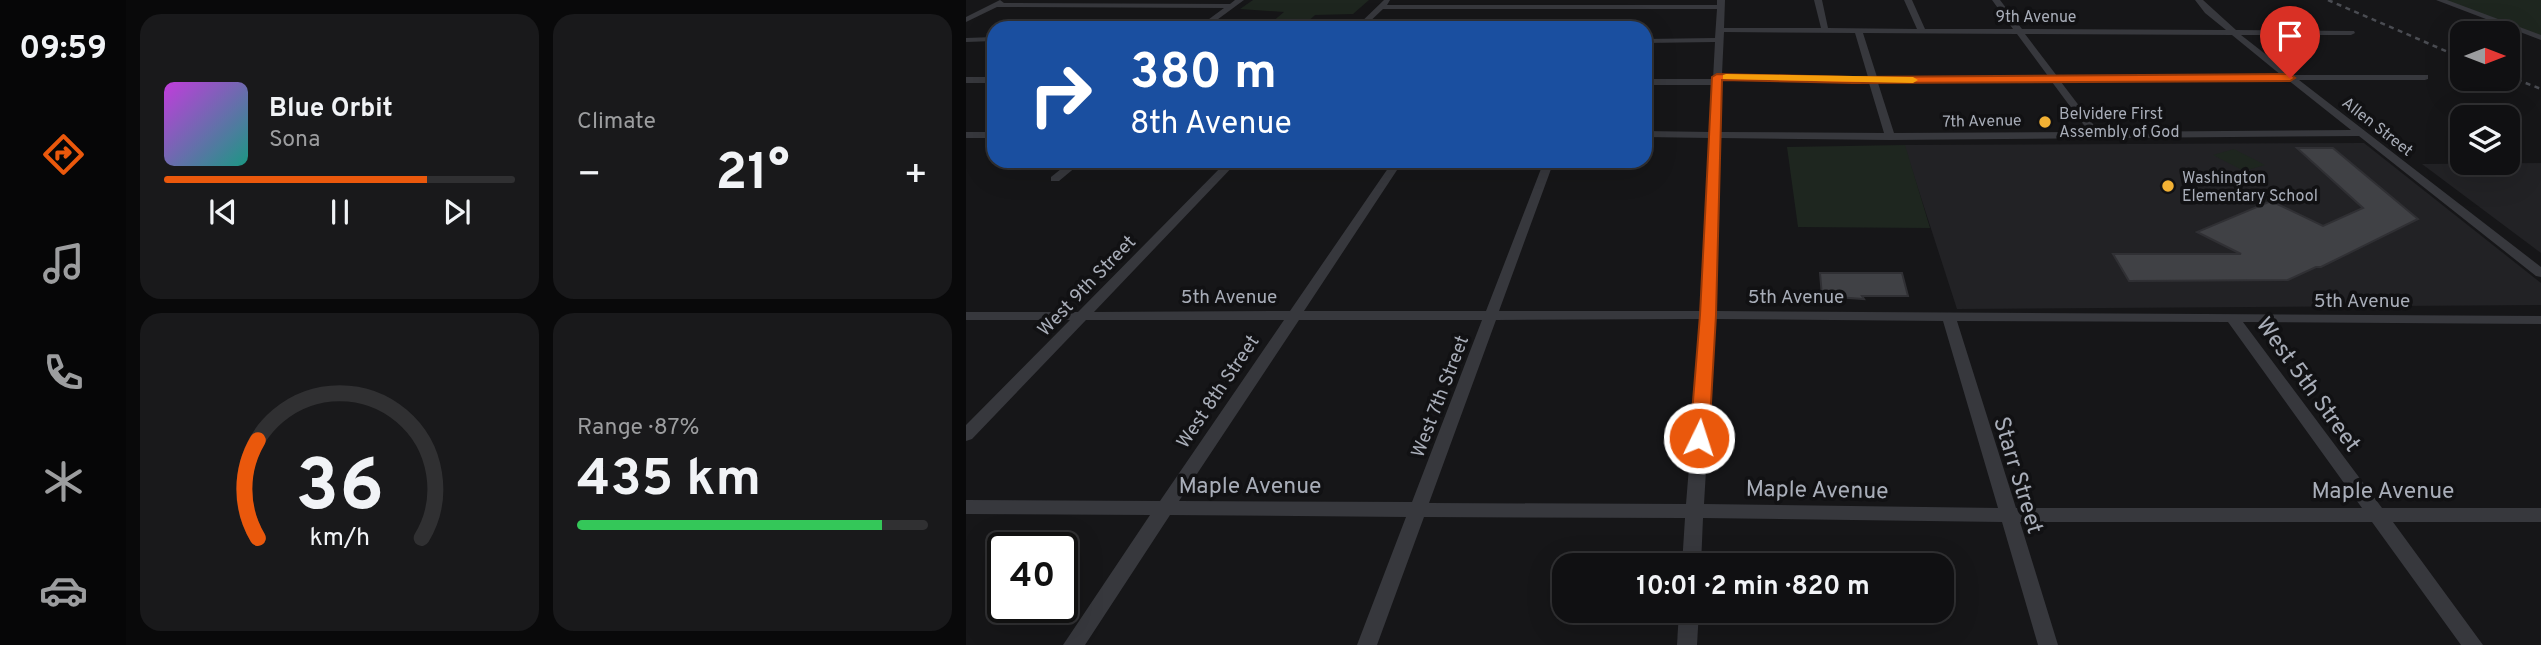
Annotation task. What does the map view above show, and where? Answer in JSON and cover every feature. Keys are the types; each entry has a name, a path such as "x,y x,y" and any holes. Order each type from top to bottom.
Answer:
{"street":[{"path":"966,20 1006,0"},
{"path":"1211,21 1240,0"},
{"path":"1818,0 1825,30"},
{"path":"1908,0 1922,30"},
{"path":"1996,0 2096,135"},
{"name":"Allen Street","path":"2198,0 2231,31 2290,78 2541,273"},
{"path":"2440,0 2541,38"},
{"path":"1366,21 1384,3 1721,4 1708,315 1692,553"},
{"path":"995,5 1231,6"},
{"name":"9th Avenue","path":"1652,40 1825,30 2351,33"},
{"path":"1858,30 1890,137"},
{"path":"966,40 987,39"},
{"path":"1652,82 1717,79 2425,76"},
{"path":"966,80 987,80"},
{"name":"7th Avenue","path":"1652,134 1890,137 2362,133"},
{"path":"966,135 987,135"},
{"path":"1055,179 1069,168"},
{"name":"West 9th Street","path":"966,435 1226,168"},
{"name":"West 8th Street","path":"1073,645 1393,168"},
{"name":"West 7th Street","path":"1367,645 1546,168"},
{"name":"5th Avenue","path":"966,316 1708,315 2541,320"},
{"name":"Starr Street","path":"1949,317 2048,645"},
{"name":"West 5th Street","path":"2234,319 2473,645"},
{"name":"Maple Avenue","path":"966,507 2007,515 2541,514"},
{"path":"1687,645 1688,623"}],"shaded area":[{"path":"1253,0 1369,0 1353,14 1315,15 1309,21 1273,21 1284,12 1240,9"},
{"path":"2440,0 2541,0 2541,36 2520,29 2520,21 2499,21"},
{"name":"Washington Elementary School","path":"2364,143 2541,283 2541,305 1957,309 1904,145"},
{"path":"1905,145 1930,228 1798,227 1787,147"},
{"path":"2234,149 2265,165 2244,171 2213,155"},
{"path":"2520,163 2541,163 2541,253 2422,164 2450,164 2450,175 2520,175"}],"building":[{"name":"Washington Elementary School","path":"2297,148 2333,148 2418,219 2321,267 2288,280 2129,281 2113,254 2241,254 2197,232 2271,201 2323,226 2363,208"},
{"path":"1820,273 1902,273 1908,296 1862,296 1864,299 1822,296"}],"railway":[{"path":"2328,0 2450,53"},
{"path":"2520,81 2541,89"}],"slow traffic":[{"path":"1726,77 1913,80"}],"place":[{"name":"Belvidere First Assembly of God","path":"2045,122"},
{"name":"Washington Elementary School","path":"2168,186"}],"route":[{"path":"1699,438 1708,315 1717,77 1853,80 2290,78"}]}
